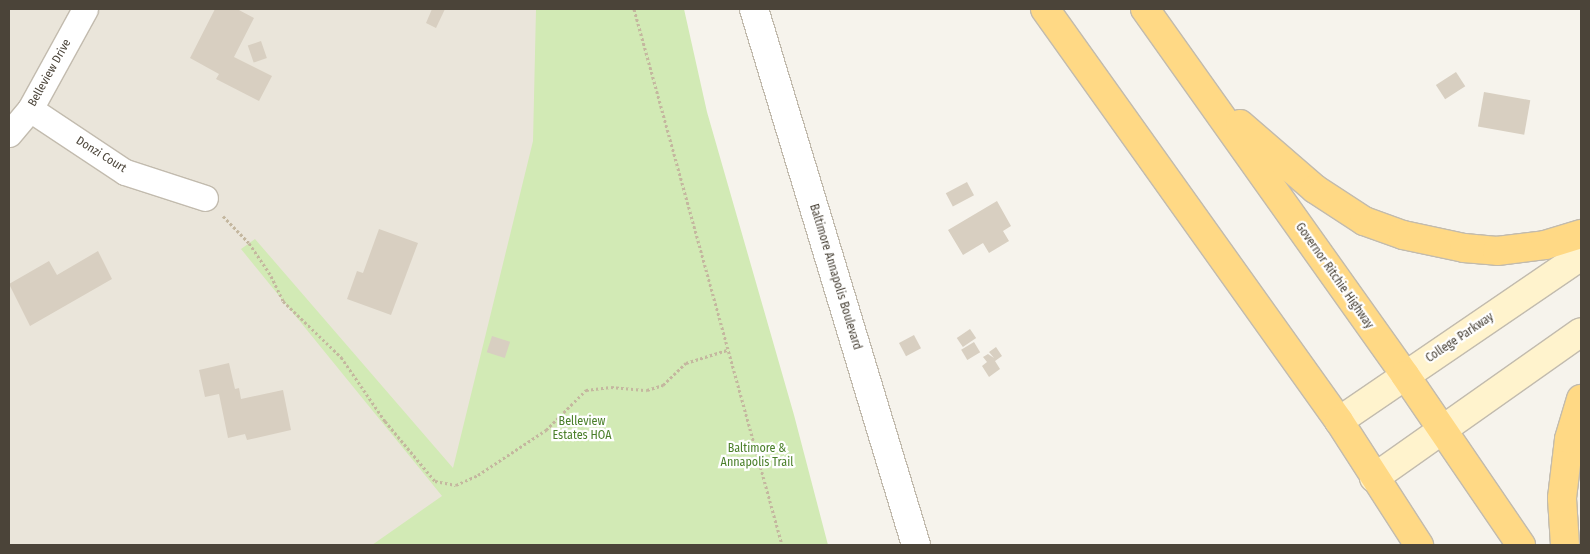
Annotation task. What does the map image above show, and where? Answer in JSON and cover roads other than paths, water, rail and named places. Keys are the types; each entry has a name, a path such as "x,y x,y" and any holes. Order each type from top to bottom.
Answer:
{"highway":[{"path":"1045,9 1339,420 1418,545"},
{"name":"Governor Ritchie Highway","path":"1145,9 1405,375 1521,545"},
{"path":"1206,95 1315,189 1364,221 1432,242 1497,250 1545,245 1581,234"},
{"path":"1565,545 1562,498 1569,439 1581,399"}],"main road":[{"name":"College Parkway","path":"1339,420 1581,256"},
{"path":"1374,478 1581,332"}],"street":[{"name":"Belleview Drive","path":"9,134 30,109 85,9"},
{"name":"Baltimore Annapolis Boulevard","path":"754,9 916,545"},
{"name":"Donzi Court","path":"30,109 125,172 205,198"}],"park label":[{"name":"Belleview Estates HOA","path":"582,429"},
{"name":"Baltimore & Annapolis Trail","path":"757,456"}]}
